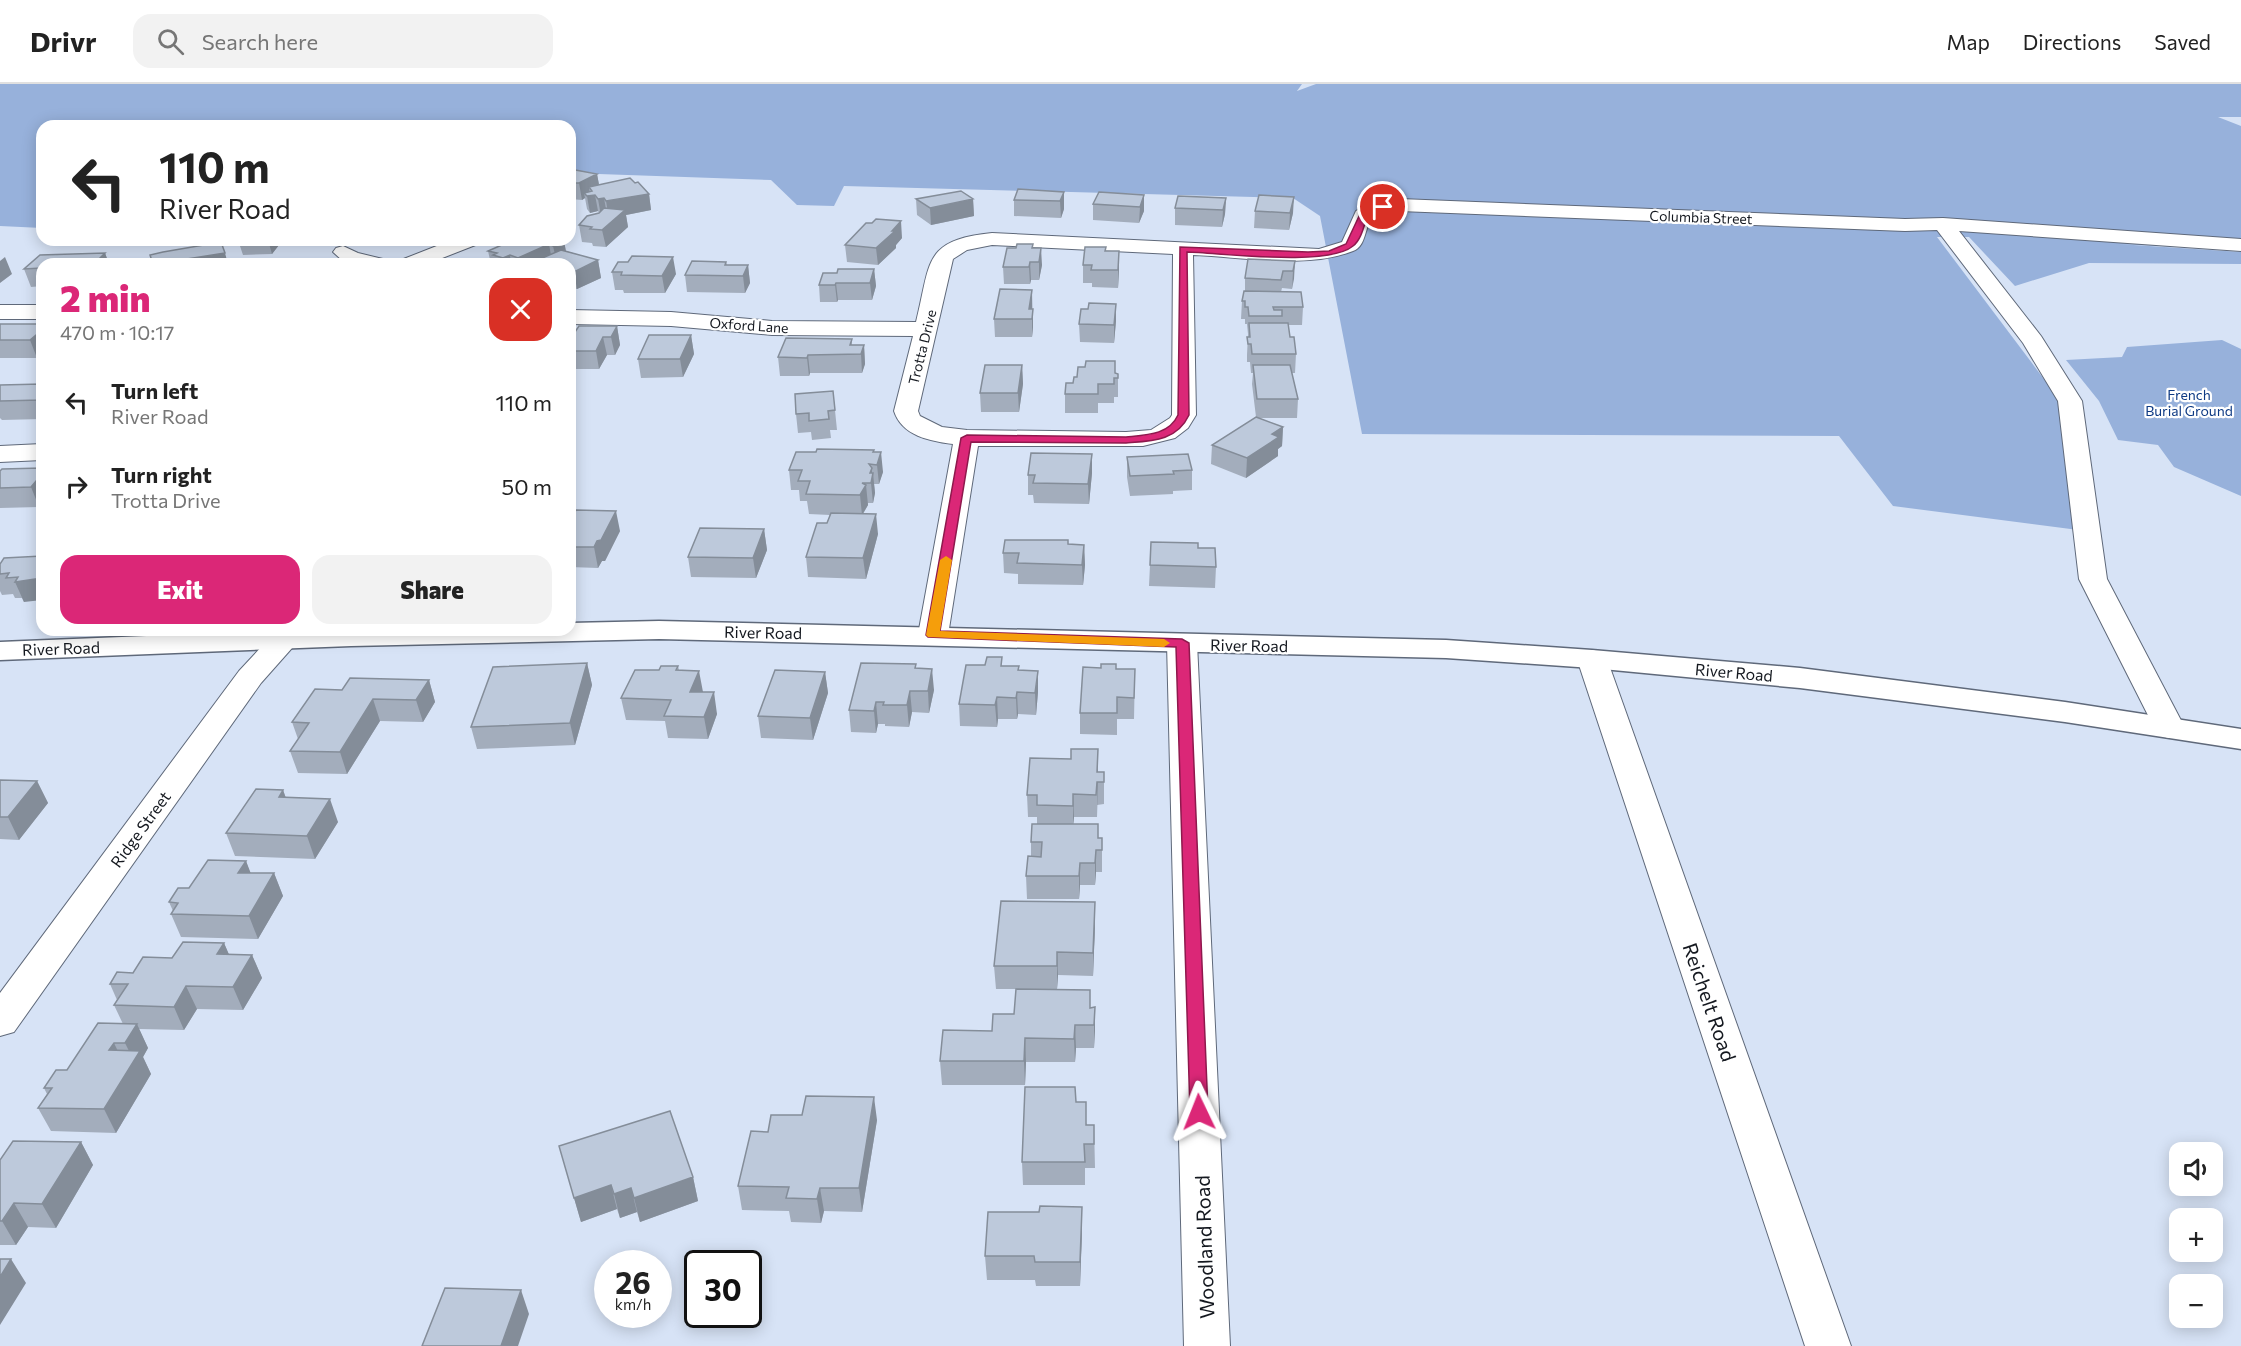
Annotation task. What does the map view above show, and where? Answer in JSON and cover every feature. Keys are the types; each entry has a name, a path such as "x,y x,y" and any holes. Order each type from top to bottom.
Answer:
{"main road":[{"name":"River Road","path":"576,631 659,630 933,635 1446,650 1592,659 1812,680 2065,711 2241,739"},
{"name":"River Road","path":"0,651 272,636"}],"street":[{"name":"Columbia Street","path":"1183,249 1308,255 1330,253 1349,246 1363,215 1378,208 1400,205 1905,225 1943,224 2241,245"},
{"path":"1943,224 2033,341 2070,401 2093,579 2169,728"},
{"name":"Trotta Drive","path":"992,239 1183,249 1184,415 1179,426 1149,438 1126,440 967,438 937,434 909,420 906,411 944,257 949,250 960,244 992,239"},
{"path":"332,258 345,246"},
{"path":"424,258 455,246"},
{"path":"0,312 36,312"},
{"name":"Oxford Lane","path":"576,317 671,320 753,327 927,329"},
{"path":"933,635 967,438"},
{"path":"0,454 36,452"},
{"name":"Ridge Street","path":"0,1022 250,677 289,636"},
{"name":"Woodland Road","path":"1182,643 1208,1346"},
{"name":"Reichelt Road","path":"1592,659 1828,1346"}],"green space":[{"path":"0,84 1302,84 1297,91 1316,84 2241,84 2241,117 2218,117 2241,126 2241,250 2118,244 2241,252 2241,264 2089,263 2015,286 1969,237 1937,237 2059,399 2086,531 1893,506 1839,436 1362,434 1320,216 1293,198 844,186 834,206 797,205 771,180 576,173 576,120 36,120 36,228 0,226"},
{"name":"French Burial Ground","path":"2222,340 2241,349 2241,496 2174,467 2158,445 2118,440 2099,401 2066,360 2122,357 2127,347"}],"building":[{"path":"576,170 597,174 576,183"},
{"path":"630,178 635,183 638,182 649,194 606,201 604,198 598,199 595,195 587,196 584,193 592,191 589,187"},
{"path":"1018,189 1064,192 1060,201 1014,200"},
{"path":"961,191 973,199 930,208 916,199"},
{"path":"1099,192 1144,195 1140,207 1093,204"},
{"path":"1259,195 1294,197 1290,213 1255,211"},
{"path":"1178,196 1226,198 1223,210 1175,208"},
{"path":"604,208 625,210 602,230 579,225 587,216 599,213"},
{"path":"876,219 901,221 892,231 895,231 876,248 845,245 866,223 872,223"},
{"path":"1017,244 1033,244 1032,248 1041,248 1039,262 1030,262 1029,267 1003,267 1007,248 1016,248"},
{"path":"198,246 222,246 225,253 193,258 151,258 150,255"},
{"path":"499,246 545,246 518,258 510,255 503,258 493,255 497,253 488,251"},
{"path":"1085,247 1106,247 1105,251 1119,251 1118,270 1091,270 1092,265 1083,265"},
{"path":"561,250 598,260 576,271 576,258 542,258"},
{"path":"105,253 100,258 37,258 40,255"},
{"path":"632,256 673,257 662,276 621,275 622,272 612,272 618,262 628,262"},
{"path":"36,258 36,268 24,269"},
{"path":"1248,259 1295,261 1293,271 1283,271 1281,280 1245,278"},
{"path":"692,261 748,265 743,276 685,275"},
{"path":"838,269 874,269 870,283 819,285 823,273 837,273"},
{"path":"1000,289 1032,290 1029,309 1033,309 1032,319 994,319"},
{"path":"1244,291 1301,292 1303,307 1273,307 1274,310 1282,310 1282,316 1249,316 1248,307 1245,307 1245,301 1242,301"},
{"path":"1089,303 1116,304 1114,325 1079,324 1081,309 1088,309"},
{"path":"1249,323 1288,323 1290,337 1294,337 1296,354 1252,354 1251,344 1248,344 1247,337 1250,337"},
{"path":"0,324 36,324 36,335 30,340 0,340"},
{"path":"579,326 617,326 611,337 603,337 596,351 576,351 576,330"},
{"path":"649,335 691,335 680,359 638,359"},
{"path":"786,338 852,339 850,345 864,345 861,354 808,355 807,358 778,357"},
{"path":"1086,361 1115,361 1115,373 1118,374 1118,378 1114,378 1114,384 1098,384 1098,394 1065,394 1066,383 1073,383 1074,377 1077,377 1078,367 1085,367"},
{"path":"985,365 1022,365 1018,393 980,393"},
{"path":"1253,365 1290,365 1298,399 1257,399"},
{"path":"36,384 36,400 0,401 0,385"},
{"path":"833,391 835,410 828,411 829,419 809,421 809,413 796,414 795,394"},
{"path":"1256,417 1283,427 1272,434 1279,437 1247,458 1212,445"},
{"path":"817,449 881,452 877,465 869,464 872,468 870,473 873,473 871,483 862,483 866,485 860,495 806,494 810,481 798,481 802,470 789,470 796,452 816,452"},
{"path":"1031,453 1092,454 1088,484 1033,483 1035,475 1028,475"},
{"path":"1188,454 1192,470 1173,471 1174,474 1130,476 1127,457"},
{"path":"36,468 36,481 31,487 0,488 2,469"},
{"path":"576,510 616,511 601,540 597,541 594,547 576,547"},
{"path":"831,513 876,514 863,558 806,557 817,523 827,523"},
{"path":"700,528 764,529 753,558 688,557"},
{"path":"1005,540 1068,540 1068,544 1084,545 1082,565 1017,563 1019,553 1003,553"},
{"path":"1151,542 1198,543 1198,548 1215,548 1216,567 1150,565"},
{"path":"36,556 36,579 15,582 18,577 6,578 9,573 0,574 0,564 4,558"},
{"path":"987,657 1002,657 1001,666 1019,666 1018,670 1038,671 1035,693 1017,692 1016,698 997,697 995,705 959,704 966,665 985,665"},
{"path":"587,663 570,723 471,727 493,667"},
{"path":"861,663 916,664 915,668 932,669 928,691 910,691 907,705 883,705 884,702 876,702 874,711 849,710"},
{"path":"1101,664 1116,664 1116,669 1135,669 1134,698 1117,697 1117,713 1080,713 1083,667 1101,668"},
{"path":"661,666 678,666 676,670 699,671 690,692 714,692 704,717 664,716 671,700 621,698 635,670 659,670"},
{"path":"775,670 825,672 810,718 758,716"},
{"path":"350,678 429,680 416,700 373,699 340,752 290,751 309,723 292,722 315,689 342,690"},
{"path":"1071,749 1098,749 1097,772 1104,772 1104,782 1097,782 1096,795 1073,794 1073,806 1037,805 1037,795 1027,795 1030,758 1071,759"},
{"path":"0,780 37,781 8,817 0,817"},
{"path":"256,789 283,790 279,797 330,799 307,836 226,833"},
{"path":"1032,824 1098,824 1098,838 1102,838 1102,850 1096,850 1095,863 1080,863 1079,876 1026,876 1028,856 1041,857 1042,842 1031,842"},
{"path":"208,860 246,861 238,873 274,873 249,916 171,914 178,903 169,902 178,888 189,888"},
{"path":"1001,901 1095,902 1093,953 1057,952 1057,966 994,966"},
{"path":"183,942 224,943 217,954 252,955 233,987 186,986 174,1007 114,1005 128,984 110,984 117,972 133,973 143,957 172,958"},
{"path":"1016,989 1090,990 1090,1008 1095,1007 1094,1025 1075,1025 1074,1039 1025,1038 1024,1061 940,1061 943,1030 992,1031 993,1014 1014,1014"},
{"path":"98,1023 137,1024 125,1043 114,1043 109,1050 140,1051 104,1109 38,1108 52,1088 44,1088 56,1070 67,1070"},
{"path":"1025,1087 1075,1087 1076,1102 1086,1102 1086,1125 1094,1125 1094,1144 1084,1144 1085,1162 1022,1162"},
{"path":"806,1096 874,1097 859,1188 820,1188 817,1199 786,1198 789,1187 738,1186 751,1131 768,1132 771,1115 802,1115"},
{"path":"670,1111 693,1177 634,1198 631,1188 614,1194 611,1185 574,1198 559,1146"},
{"path":"13,1141 81,1142 42,1204 14,1203 0,1221 0,1160"},
{"path":"1040,1206 1082,1207 1080,1262 1035,1262 1034,1256 985,1256 988,1212 1039,1212"},
{"path":"0,1259 11,1259 0,1277"},
{"path":"445,1288 521,1290 501,1346 422,1346"}],"slow traffic":[{"path":"946,560 933,635 1164,643"}],"route":[{"path":"1199,1112 1182,643 933,635 967,438 1126,440 1149,438 1179,426 1184,415 1183,249 1308,255 1330,253 1349,246 1363,215 1383,207"}]}
